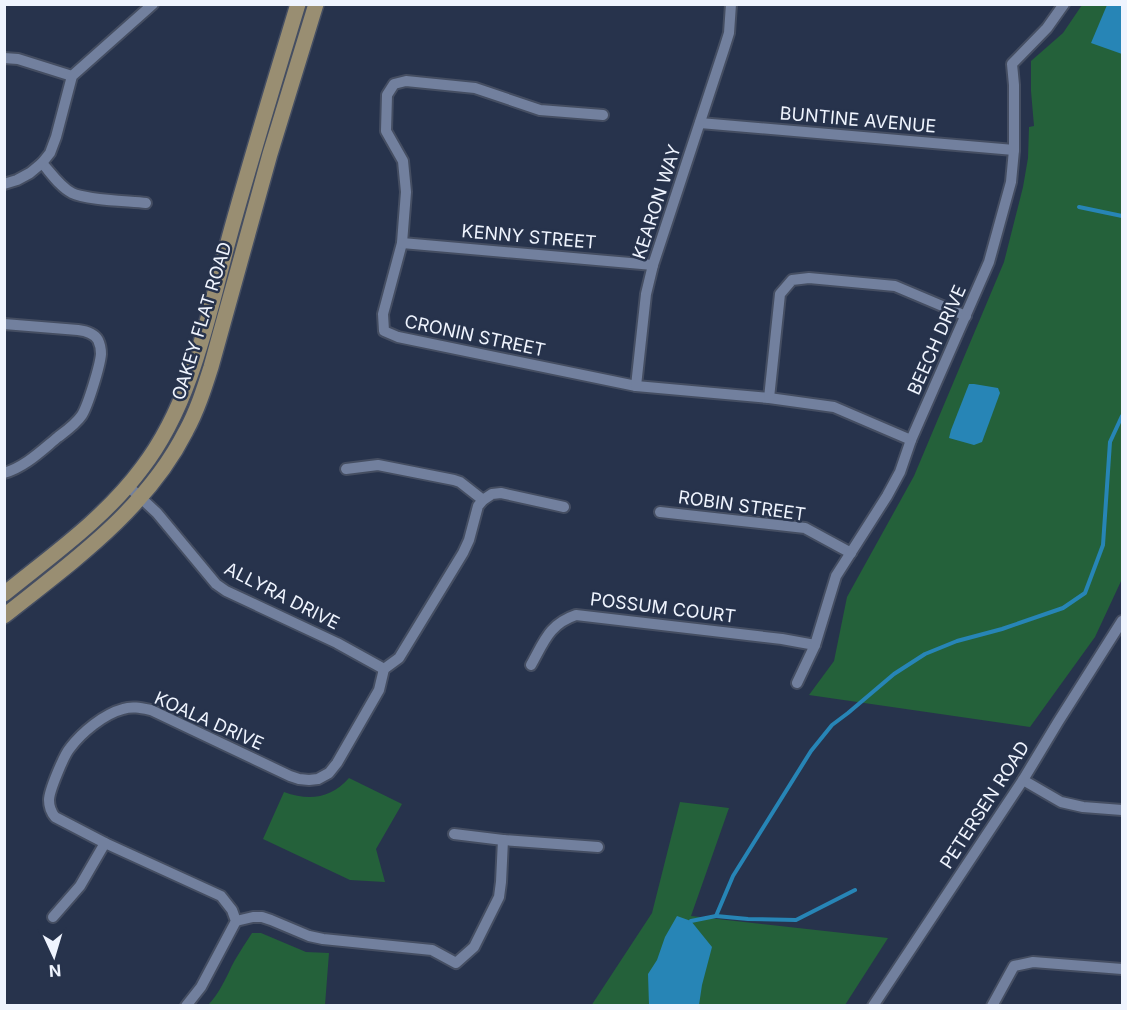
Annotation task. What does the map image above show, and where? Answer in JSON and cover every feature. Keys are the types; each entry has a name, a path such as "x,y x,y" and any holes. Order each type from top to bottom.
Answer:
{"main road":[{"name":"OAKEY FLAT ROAD","path":"4,594 88,525 128,486 142,469 176,412 197,355 249,167 298,4"},
{"name":"OAKEY FLAT ROAD","path":"4,616 111,528 141,498 178,446 195,413 211,368 270,154 316,4"}],"street":[{"path":"4,184 30,173 50,153 72,76 153,4"},
{"name":"KEARON WAY","path":"636,386 646,294 653,265 729,33 731,4"},
{"name":"BEECH DRIVE","path":"797,683 816,645 836,576 900,472 911,440 989,262 1011,182 1014,150 1012,64 1047,28 1064,4"},
{"path":"4,58 18,59 72,76"},
{"name":"CRONIN STREET","path":"603,115 540,110 475,88 406,81 393,84 387,95 386,131 403,161 406,192 402,243 383,314 384,331 398,337 636,386 769,398 834,407 911,440"},
{"name":"BUNTINE AVENUE","path":"700,123 1014,150"},
{"path":"42,163 72,193 85,197 146,203"},
{"name":"KENNY STREET","path":"402,243 653,265"},
{"path":"769,398 780,294 792,280 810,278 895,286 966,316"},
{"path":"4,324 88,332 99,342 101,355 82,415 33,458 4,473"},
{"path":"346,469 378,465 454,480 483,500 492,494 501,493 564,507"},
{"name":"ALLYRA DRIVE","path":"128,486 168,526 216,584 226,591 337,643 384,669"},
{"name":"KOALA DRIVE","path":"236,921 232,910 220,896 105,843 55,817 51,812 49,794 70,747 110,713 132,707 151,711 290,776 299,779 318,779 337,763 379,690 384,669 399,658 458,563 469,540 478,506 483,500"},
{"name":"ROBIN STREET","path":"660,512 805,528 851,553"},
{"name":"POSSUM COURT","path":"531,665 552,629 563,619 576,615 816,645"},
{"name":"PETERSEN ROAD","path":"873,1005 1023,780 1122,621"},
{"path":"1023,780 1061,802 1083,807 1122,810"},
{"path":"454,834 598,847"},
{"path":"186,1005 201,987 236,921 253,917 262,917 309,936 323,939 432,950 456,963 474,946 499,897 503,840"},
{"path":"53,916 80,886 105,843"},
{"path":"992,1005 1014,966 1033,962 1122,969"}],"green space":[{"path":"1082,5 1122,5 1122,579 1095,637 1030,727 809,695 834,661 847,597 914,476 1004,262 1023,187 1028,158 1029,127 1034,126 1031,61 1063,33"},
{"path":"349,778 402,804 376,849 385,882 350,880 263,839 284,792 302,797 319,796 334,790"},
{"path":"680,802 729,808 691,916 888,938 845,1005 591,1006 652,913"},
{"path":"252,933 261,933 306,952 329,953 325,1005 208,1005 220,990"}],"water":[{"path":"1107,5 1122,5 1122,54 1091,43"},
{"path":"969,384 998,388 1000,393 982,442 974,445 949,438"},
{"path":"677,916 691,921 712,947 699,1005 649,1005 648,974"}],"waterway":[{"path":"1079,207 1122,216"},
{"path":"691,921 716,916 733,876 811,751 832,725 894,674 925,654 957,641 1002,629 1063,608 1085,593 1103,545 1110,442 1122,416"},
{"path":"716,916 796,920 855,890"}]}
